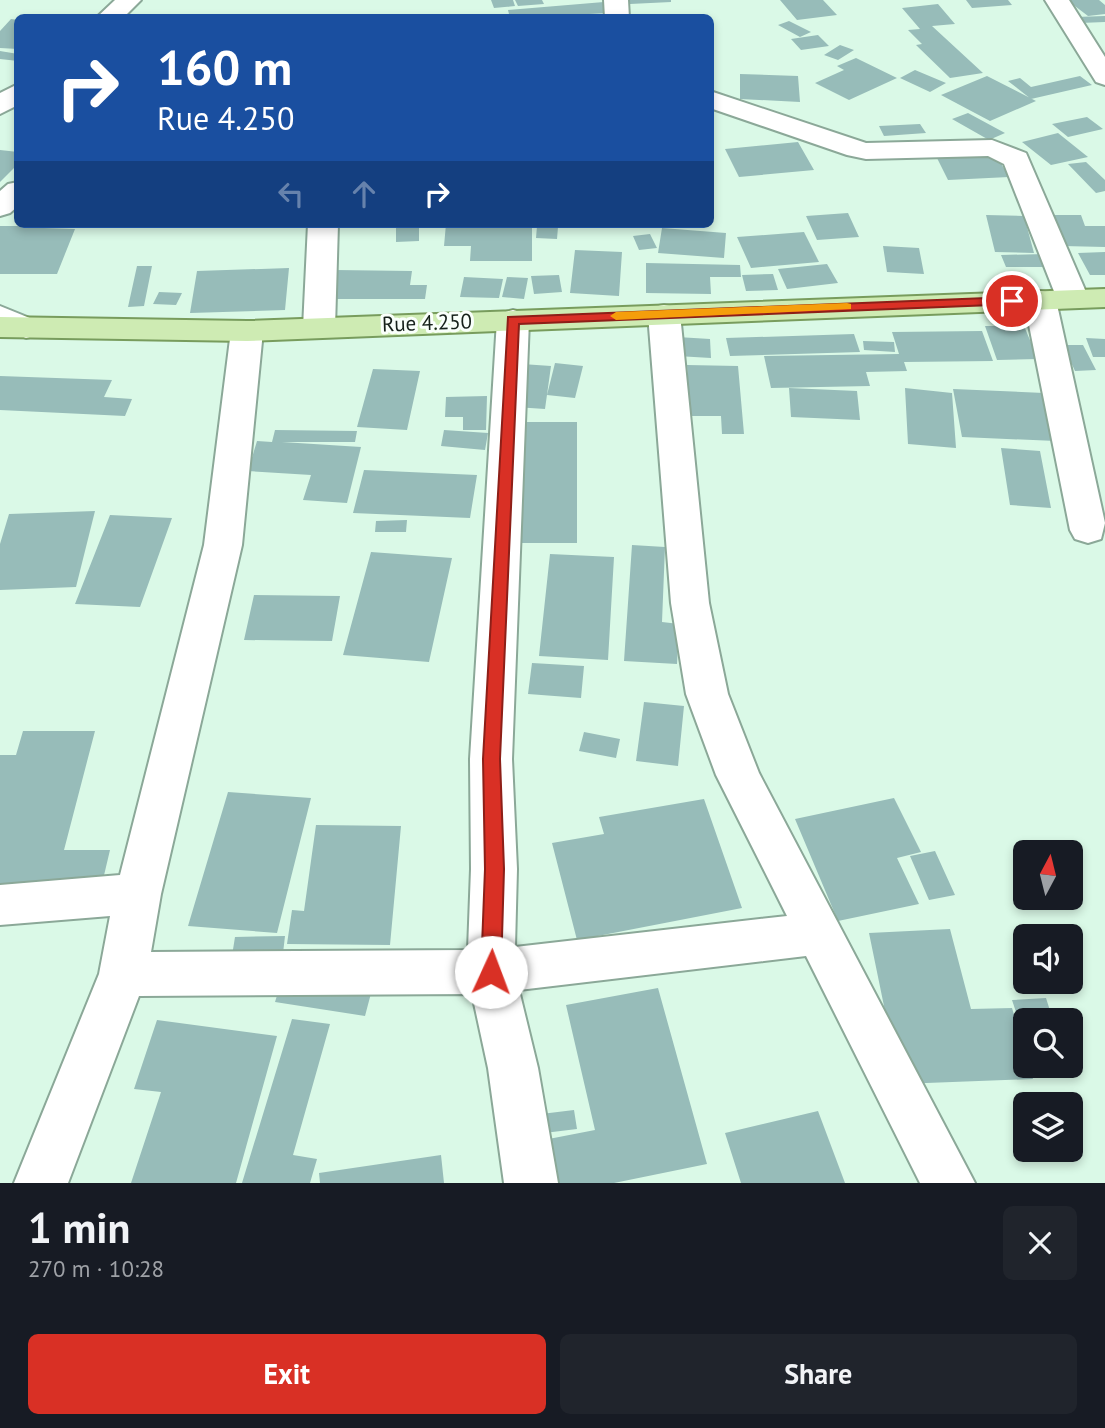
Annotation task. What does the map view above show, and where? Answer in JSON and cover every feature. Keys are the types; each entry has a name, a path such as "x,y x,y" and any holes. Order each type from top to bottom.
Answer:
{"main road":[{"name":"Rue 4.250","path":"9,323 247,331 1105,298"}],"street":[{"path":"113,14 129,0"},
{"path":"1057,0 1105,77"},
{"path":"0,106 14,95"},
{"path":"714,100 769,117 847,147 866,151 992,148 1007,152 1016,159 1056,300 1088,530"},
{"path":"0,208 14,194"},
{"path":"319,328 323,228"},
{"path":"664,314 690,603 707,694 738,775 948,1183"},
{"path":"513,320 491,759 494,869 491,972 513,1068 531,1183"},
{"path":"41,1183 123,974 138,894 223,545 247,331"},
{"path":"0,905 138,894"},
{"path":"123,974 491,972 820,933"}],"building":[{"path":"491,0 513,0 515,6 494,8"},
{"path":"515,0 542,0 544,4 518,6"},
{"path":"629,0 671,0 671,2 630,4"},
{"path":"780,0 823,0 837,15 797,20"},
{"path":"966,0 1008,0 1012,5 972,8"},
{"path":"1067,0 1099,0 1105,5 1105,14 1088,16"},
{"path":"604,2 609,13 509,14 508,10"},
{"path":"938,4 955,24 932,26 983,73 950,78 916,45 922,44 908,30 920,29 902,8"},
{"path":"1105,16 1105,22 1080,23 1075,17"},
{"path":"11,19 14,19 14,49 0,48 0,31"},
{"path":"789,21 811,32 800,37 778,25"},
{"path":"818,35 829,46 801,50 791,39"},
{"path":"840,45 854,50 838,60 824,55"},
{"path":"0,51 14,53 14,61 0,59"},
{"path":"856,58 897,78 849,100 815,83 844,70 837,66"},
{"path":"915,70 946,83 930,92 900,78"},
{"path":"740,74 798,76 800,102 740,99"},
{"path":"987,76 1036,101 990,121 941,95"},
{"path":"1080,76 1092,85 1031,99 1008,81 1020,78 1031,87"},
{"path":"968,113 1005,133 989,140 952,119"},
{"path":"1087,117 1103,129 1068,137 1052,124"},
{"path":"920,124 926,133 884,136 879,126"},
{"path":"1058,133 1088,157 1051,165 1022,142"},
{"path":"798,142 814,170 739,177 725,149"},
{"path":"0,150 14,152 14,168 0,182"},
{"path":"993,150 1009,177 948,180 934,152"},
{"path":"1086,162 1105,180 1105,191 1096,193 1068,164"},
{"path":"848,213 859,237 817,240 806,216"},
{"path":"986,215 1024,216 1034,253 995,252"},
{"path":"1050,215 1081,215 1085,226 1105,226 1105,247 1063,246"},
{"path":"0,226 75,229 57,274 0,274"},
{"path":"396,228 419,228 419,241 396,242"},
{"path":"446,228 532,228 532,261 470,261 471,246 444,246"},
{"path":"537,228 558,228 557,239 536,238"},
{"path":"662,228 726,233 724,258 658,253"},
{"path":"804,232 819,262 751,268 737,237"},
{"path":"650,234 657,248 639,250 633,236"},
{"path":"883,246 919,248 924,274 887,272"},
{"path":"575,250 622,252 619,296 570,293"},
{"path":"1105,252 1105,275 1090,275 1078,253"},
{"path":"1046,254 1051,267 1006,267 1001,255"},
{"path":"646,263 740,265 741,277 710,277 711,294 646,293"},
{"path":"827,264 838,283 787,289 778,269"},
{"path":"137,266 152,266 144,306 128,307"},
{"path":"289,268 285,310 190,313 197,271"},
{"path":"335,270 412,271 410,285 427,285 425,299 329,299"},
{"path":"773,274 778,290 746,291 742,275"},
{"path":"559,275 562,292 534,294 531,276"},
{"path":"464,277 503,279 499,298 460,297"},
{"path":"507,277 528,278 524,299 502,297"},
{"path":"159,292 182,293 176,305 153,304"},
{"path":"985,326 1024,326 1038,359 997,360"},
{"path":"982,331 993,361 904,362 907,371 866,372 870,386 771,388 764,356 899,354 892,332"},
{"path":"854,334 860,352 730,356 726,338"},
{"path":"661,336 710,339 711,358 660,355"},
{"path":"1086,338 1105,339 1105,357 1093,357"},
{"path":"863,341 894,342 895,352 864,350"},
{"path":"1063,345 1083,345 1096,370 1075,371"},
{"path":"555,363 583,366 575,398 547,395"},
{"path":"522,364 551,366 545,409 515,407"},
{"path":"687,365 738,366 744,434 722,434 721,416 690,416"},
{"path":"373,369 420,371 407,430 357,427"},
{"path":"0,376 112,380 104,397 132,399 125,416 0,410"},
{"path":"789,388 857,391 860,420 791,417"},
{"path":"905,388 952,393 956,448 908,444"},
{"path":"953,389 1044,393 1056,441 962,437"},
{"path":"487,396 486,430 463,430 463,417 445,417 446,397"},
{"path":"522,422 577,422 577,543 516,543"},
{"path":"275,430 357,431 355,442 282,442 361,447 347,503 303,500 311,475 248,471 257,441 272,442"},
{"path":"444,430 488,433 485,450 441,446"},
{"path":"1001,448 1040,451 1051,508 1010,505"},
{"path":"364,470 477,475 470,518 353,513"},
{"path":"95,511 76,587 0,590 0,544 9,514"},
{"path":"110,515 172,518 140,607 75,604"},
{"path":"407,520 406,532 375,532 376,521"},
{"path":"632,545 665,547 662,622 679,624 677,664 624,661"},
{"path":"371,552 452,558 429,662 343,655"},
{"path":"550,554 614,557 608,660 539,656"},
{"path":"254,595 340,596 332,641 244,640"},
{"path":"532,663 584,666 581,698 528,694"},
{"path":"644,702 684,706 678,766 636,761"},
{"path":"23,731 95,731 64,850 110,850 101,888 0,889 0,755 16,755"},
{"path":"584,732 620,739 616,758 579,751"},
{"path":"228,792 311,798 277,933 188,926"},
{"path":"894,798 921,852 897,858 919,904 838,921 795,819"},
{"path":"704,799 742,908 577,940 552,843 604,834 599,817"},
{"path":"316,825 401,826 390,945 287,944 292,910 304,911"},
{"path":"935,851 955,895 929,900 910,856"},
{"path":"950,929 971,1009 1012,1008 1013,1078 1033,1079 900,1084 869,933"},
{"path":"285,936 282,962 231,962 235,937"},
{"path":"291,950 379,963 365,1016 275,1002"},
{"path":"658,988 707,1164 614,1183 536,1183 528,1143 595,1130 566,1005"},
{"path":"1046,998 1049,1008 1015,1008 1012,1000"},
{"path":"292,1019 330,1024 293,1155 317,1159 310,1183 242,1183"},
{"path":"157,1020 277,1036 236,1183 131,1183 161,1092 134,1089"},
{"path":"574,1110 577,1129 536,1134 533,1115"},
{"path":"818,1111 845,1183 741,1183 725,1133"},
{"path":"441,1155 444,1183 320,1183 319,1173"}],"slow traffic":[{"path":"616,316 847,307"}],"route":[{"path":"491,972 494,869 491,759 506,516 513,320 1012,301"}]}
